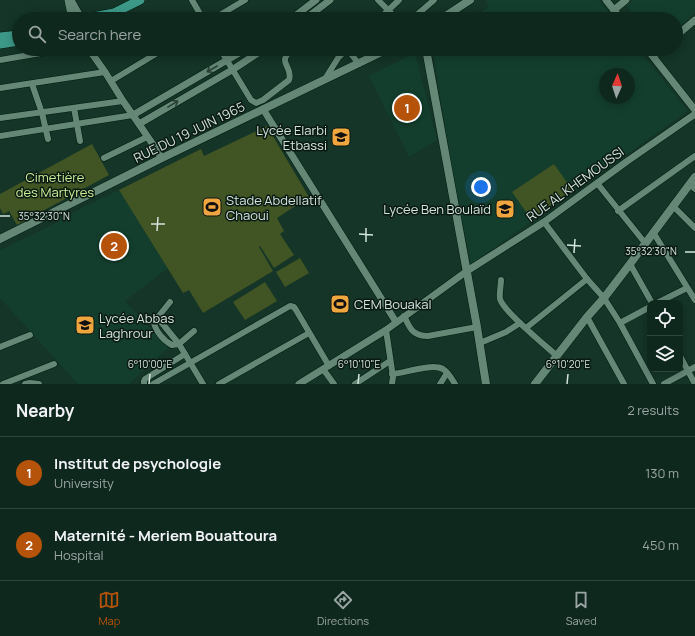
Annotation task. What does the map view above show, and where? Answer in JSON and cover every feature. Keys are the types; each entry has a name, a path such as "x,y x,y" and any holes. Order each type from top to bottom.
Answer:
{"main road":[{"path":"116,12 140,0"},
{"path":"452,12 470,0"},
{"path":"0,37 12,35"},
{"path":"0,44 12,42"},
{"name":"RUE DU 19 JUIN 1965","path":"0,239 162,158 374,56"},
{"path":"427,56 480,343 484,382"},
{"path":"539,383 586,317 604,298 673,206 692,187 695,177"}],"street":[{"path":"68,0 74,12"},
{"path":"72,0 76,12"},
{"path":"192,0 200,12"},
{"path":"225,12 245,0"},
{"path":"300,12 316,0"},
{"path":"314,12 330,0"},
{"path":"378,0 388,10 399,0"},
{"path":"420,12 434,0"},
{"path":"606,0 614,10 626,0"},
{"path":"683,30 695,20"},
{"path":"0,60 23,56"},
{"path":"95,56 162,158"},
{"path":"111,82 153,56"},
{"path":"224,56 252,100 256,103 289,80 290,74 284,61 286,56"},
{"path":"0,136 133,115 234,56"},
{"path":"139,124 253,56"},
{"path":"325,79 340,56"},
{"path":"353,56 359,64"},
{"path":"653,56 694,108"},
{"path":"0,88 105,72"},
{"path":"32,84 42,113 48,139"},
{"path":"0,118 123,101"},
{"path":"74,108 80,141"},
{"name":"RUE AL KHEMOUSSI","path":"299,384 386,330 467,271 544,222 694,108"},
{"path":"264,109 396,322"},
{"path":"104,158 147,137"},
{"path":"618,211 695,156"},
{"path":"597,183 645,243"},
{"path":"673,206 695,228"},
{"path":"544,222 587,279 604,298 620,323 653,384"},
{"path":"653,232 695,300"},
{"path":"630,264 650,300"},
{"path":"526,328 587,279"},
{"path":"501,280 501,301 520,323 557,356"},
{"path":"663,300 687,288"},
{"path":"170,302 157,317 179,344 203,384"},
{"path":"153,384 290,306 294,307 309,333 334,384"},
{"path":"620,323 647,308"},
{"path":"404,316 412,331 422,336 477,327"},
{"path":"586,317 624,384"},
{"path":"480,343 506,332 520,323"},
{"path":"386,330 392,384"},
{"path":"179,344 194,331"},
{"path":"219,384 309,333"},
{"path":"0,346 30,335"},
{"path":"144,384 145,379 185,354"},
{"path":"356,384 390,361"},
{"path":"683,362 695,384"},
{"path":"3,384 54,364"},
{"path":"392,374 436,367 443,369 455,384"},
{"path":"664,384 695,367"},
{"path":"440,384 447,373"},
{"path":"25,384 36,384"}],"shaded area":[{"path":"486,0 599,0 608,12 481,12 489,7"},
{"path":"633,0 695,0 695,13 683,23 683,12 632,12 626,5"},
{"path":"409,56 416,56 437,140 409,157 369,76"},
{"name":"Lycée Ben Boulaïd","path":"434,56 644,56 688,111 471,264 449,154"},
{"name":"Lycée Abbas Laghrour","path":"119,190 168,268 125,301 168,348 129,384 78,384 0,298 0,250"}],"green space":[{"name":"Stade Abdellatif Chaoui","path":"267,126 309,197 277,218 284,231 280,234 294,255 274,268 260,246 259,247 273,271 203,313 189,290 183,293 119,190 201,149 204,156"},
{"name":"Cimetière des Martyres","path":"92,144 109,175 17,225 9,211 3,214 0,208 0,194"},
{"path":"554,164 573,191 531,219 512,192"},
{"path":"300,258 309,273 285,287 276,272"},
{"path":"265,282 277,301 245,320 233,302"}],"place":[{"name":"Institut de psychologie","path":"407,108"},
{"name":"Lycée Elarbi Etbassi","path":"341,137"},
{"name":"Stade Abdellatif Chaoui","path":"212,207"},
{"name":"Lycée Ben Boulaïd","path":"505,209"},
{"name":"Maternité - Meriem Bouattoura","path":"114,246"},
{"name":"CEM Bouakal","path":"340,304"},
{"name":"Lycée Abbas Laghrour","path":"85,325"}]}
